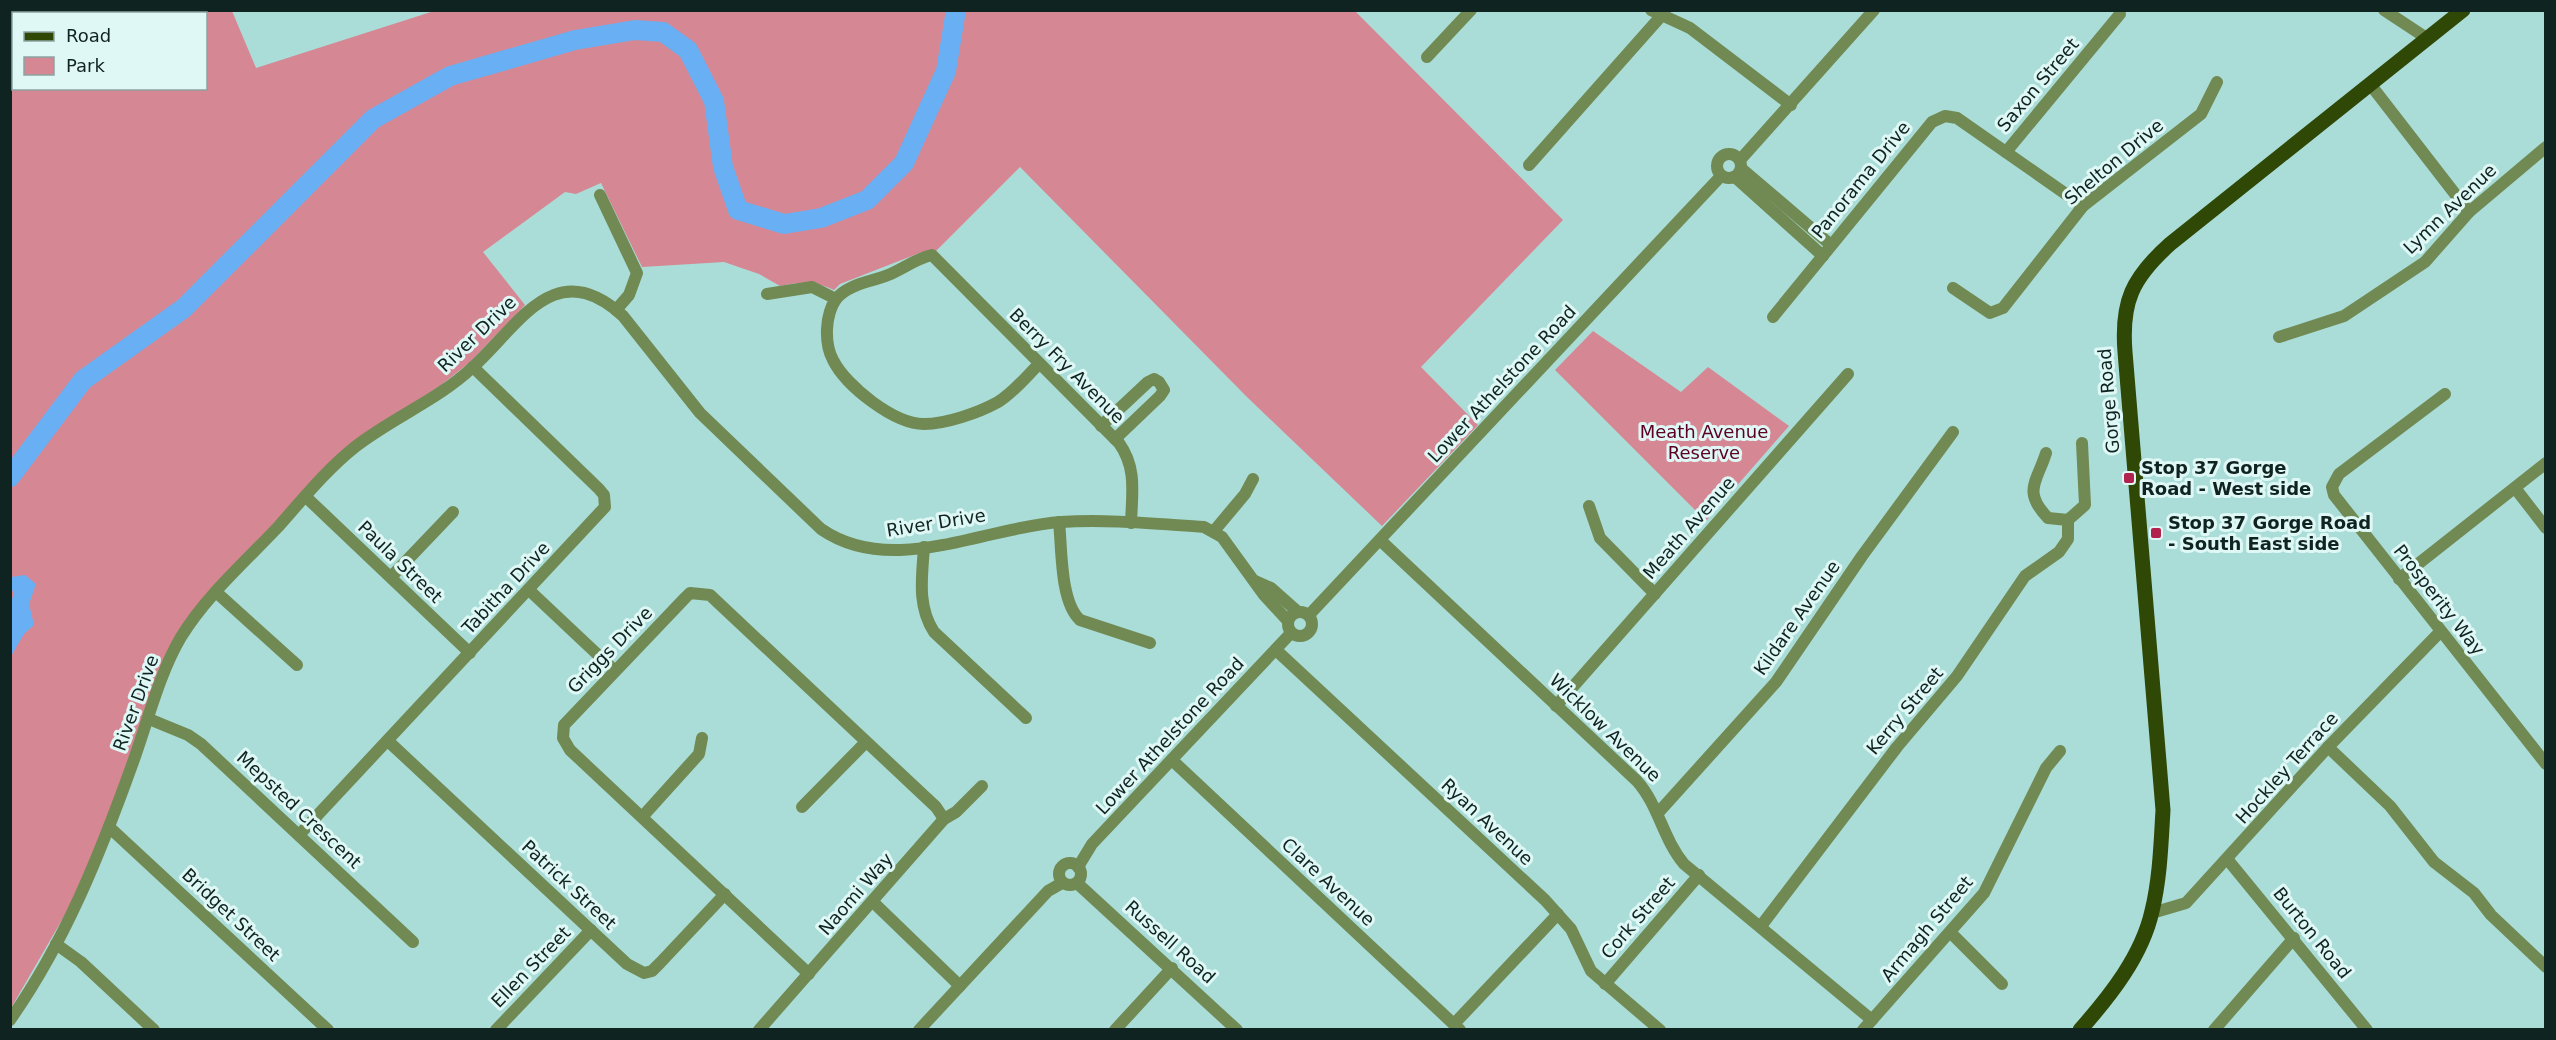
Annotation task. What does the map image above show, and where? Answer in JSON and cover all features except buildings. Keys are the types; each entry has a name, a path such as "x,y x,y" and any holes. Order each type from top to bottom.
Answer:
{"main road":[{"name":"Gorge Road","path":"2080,1029 2124,973 2152,913 2160,862 2163,810 2124,352 2124,315 2127,300 2141,274 2153,259 2463,10"}],"street":[{"path":"1428,57 1471,10"},
{"path":"1823,256 1739,169 1731,154 1722,156 1717,164 1721,176 1739,169 1874,10"},
{"path":"2384,10 2428,39"},
{"path":"1529,165 1656,13 1690,28 1791,105"},
{"name":"Saxon Street","path":"2006,152 2120,14"},
{"name":"Shelton Drive","path":"1953,288 1990,313 2003,308 2084,206 2201,114 2217,82"},
{"path":"2370,84 2469,212"},
{"name":"Panorama Drive","path":"1773,317 1932,122 1945,116 1958,118 2084,206"},
{"name":"Lymn Avenue","path":"2279,337 2344,316 2425,262 2469,212 2546,147"},
{"path":"1739,169 1831,245"},
{"name":"Lower Athelstone Road","path":"1304,614 1380,540 1721,176"},
{"path":"600,195 637,273 629,295 616,310"},
{"name":"Berry Fry Avenue","path":"836,299 851,287 890,274 920,258 932,255 1126,453 1133,472 1131,523"},
{"path":"767,294 806,286 818,288 836,299 827,325 827,342 832,359 838,369 880,408 909,423 936,423 999,401 1038,364"},
{"name":"River Drive","path":"10,1020 81,898 180,640 194,617 306,496 356,446 447,388 473,368 525,312 547,297 560,292 580,292 601,298 616,310 700,413 821,529 836,539 860,547 898,551 1032,525 1059,522 1204,527 1214,531"},
{"name":"Tabitha Drive","path":"299,835 601,514 606,501 599,489 473,368"},
{"name":"Meath Avenue","path":"1557,706 1848,374"},
{"path":"1101,426 1148,382 1154,380 1159,382 1164,390 1160,396 1115,440"},
{"name":"Prosperity Way","path":"2445,394 2339,474 2332,487 2334,495 2546,764"},
{"name":"Kildare Avenue","path":"1658,813 1776,682 1862,556 1953,432"},
{"name":"Kerry Street","path":"1761,926 1897,747 1957,676 2025,576 2059,552 2068,539 2068,520 2085,505 2082,443"},
{"path":"2046,453 2035,476 2035,500 2048,518 2068,520"},
{"path":"2399,579 2546,464"},
{"path":"1253,479 1245,494 1214,531 1222,537 1264,595 1290,627 1301,636 1309,633 1313,623 1304,614 1270,588 1255,581"},
{"path":"2515,488 2546,528"},
{"name":"Paula Street","path":"306,496 470,653"},
{"path":"1589,507 1600,538 1655,594"},
{"path":"391,577 453,512"},
{"path":"1059,522 1066,592 1074,615 1080,620 1150,644"},
{"name":"Wicklow Avenue","path":"1380,540 1638,782 1651,798 1672,849 1684,864 1872,1020"},
{"path":"924,547 921,599 927,621 934,632 1026,718"},
{"path":"529,590 614,670"},
{"path":"216,592 297,665"},
{"name":"Griggs Drive","path":"809,974 570,750 562,738 564,724 690,593 704,593 710,595 936,807 945,819"},
{"path":"1290,627 1304,614"},
{"name":"Lower Athelstone Road","path":"1078,867 1092,844 1276,650 1290,627"},
{"name":"Hockley Terrace","path":"2152,913 2186,903 2228,860 2328,747 2440,632"},
{"name":"Ryan Avenue","path":"1276,650 1558,914 1577,940 1591,971 1660,1029"},
{"name":"Mepsted Crescent","path":"149,719 188,735 201,744 413,942"},
{"path":"643,816 699,754 702,738"},
{"name":"Patrick Street","path":"388,741 627,964 644,974 652,971 725,894"},
{"path":"802,807 866,742"},
{"path":"2328,747 2390,806 2434,862 2474,893 2491,915 2546,967"},
{"name":"Armagh Street","path":"1863,1029 1984,893 2046,768 2060,751"},
{"name":"Clare Avenue","path":"1172,760 1457,1027"},
{"name":"Naomi Way","path":"759,1029 945,819 956,812 982,786"},
{"name":"Bridget Street","path":"109,827 328,1029"},
{"name":"Burton Road","path":"2228,860 2367,1029"},
{"path":"1068,863 1078,867 1081,875 1077,882 1069,886 1062,883 1058,874 1061,867 1068,863"},
{"name":"Cork Street","path":"1605,984 1699,875"},
{"name":"Russell Road","path":"1077,882 1238,1029"},
{"path":"919,1029 1048,891 1062,883"},
{"path":"873,902 960,986"},
{"path":"1457,1027 1558,914"},
{"name":"Ellen Street","path":"496,1029 591,930"},
{"path":"1950,932 2002,984"},
{"path":"2214,1029 2294,938"},
{"path":"56,944 81,962 154,1029"},
{"path":"1115,1029 1172,968"}],"green space":[{"path":"11,11 232,11 256,68 434,11 1355,11 1563,220 1421,367 1478,425 1382,526 1247,397 1020,167 936,251 922,252 840,284 834,290 808,283 780,286 759,274 724,262 642,267 601,183 576,194 565,192 483,252 525,305 469,363 441,385 353,442 193,612 78,892 11,1008"},
{"name":"Meath Avenue Reserve","path":"1593,331 1681,392 1708,367 1789,426 1706,521 1555,370"}],"water":[{"path":"25,575 36,584 29,604 34,625 24,634 11,656 11,601 14,594 11,588 11,577"}],"waterway":[{"path":"10,477 83,380 184,308 373,119 450,76 575,40 635,30 663,32 688,50 714,101 723,167 738,210 784,224 821,218 867,200 904,163 946,71 956,10"}],"place":[{"name":"Stop 37 Gorge Road - West side","path":"2129,478"},
{"name":"Stop 37 Gorge Road - South East side","path":"2156,533"}]}
